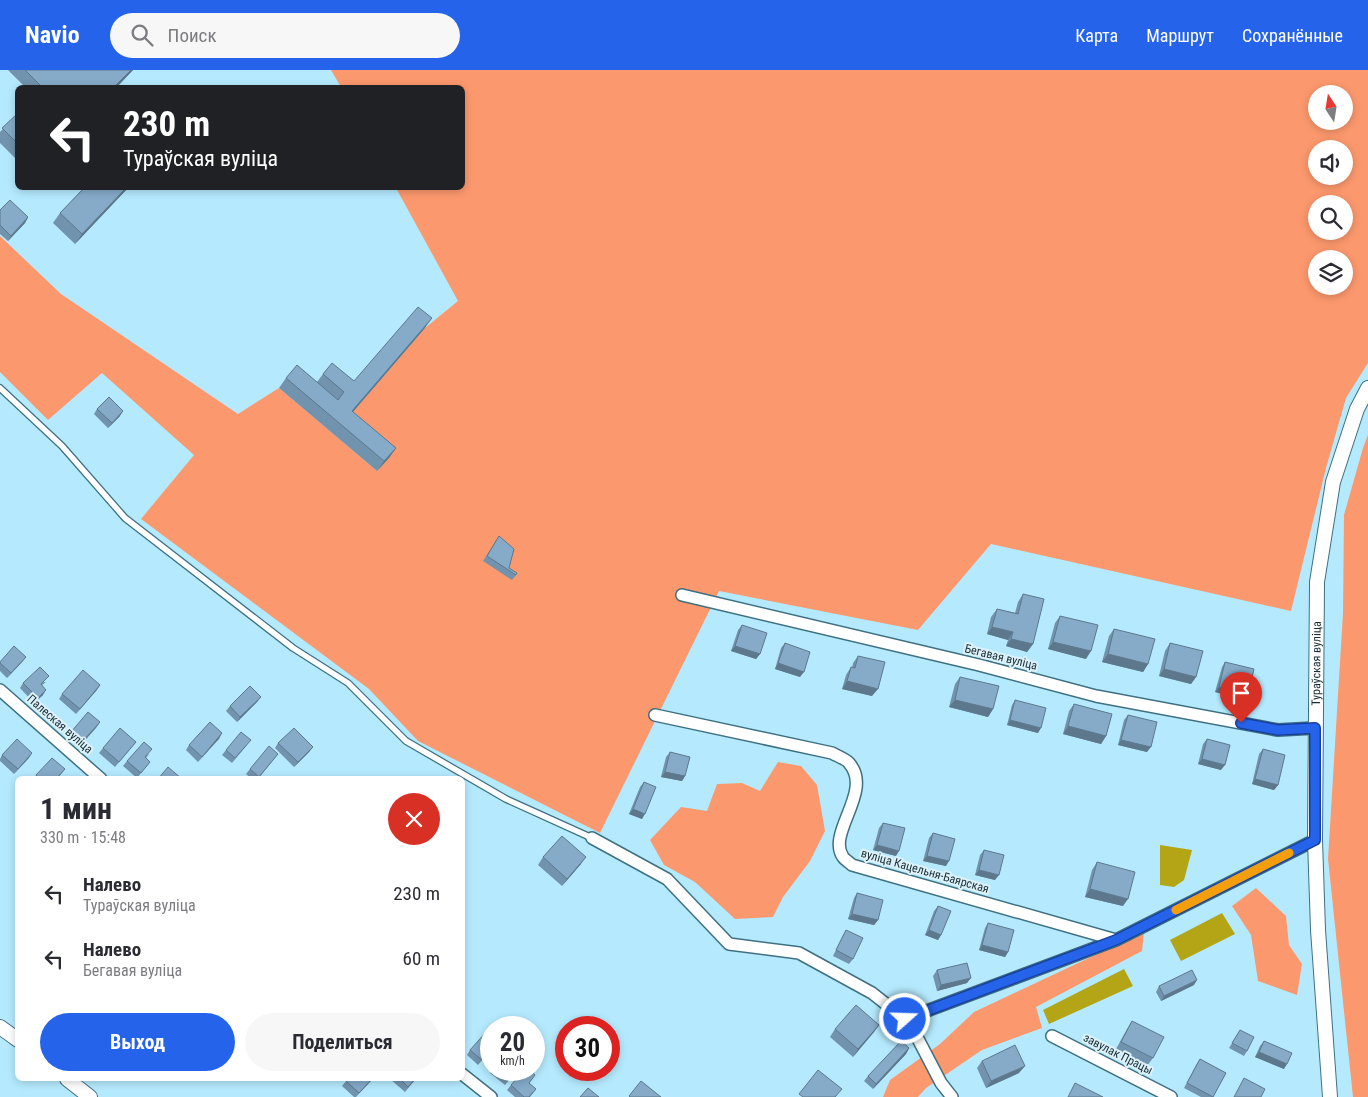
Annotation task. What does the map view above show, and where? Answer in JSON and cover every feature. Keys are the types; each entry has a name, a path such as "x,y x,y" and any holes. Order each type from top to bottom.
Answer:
{"street":[{"name":"Тураўская вуліца","path":"1330,1097 1318,930 1315,840 1317,582 1333,482 1357,409 1368,388"},
{"name":"Бегавая вуліца","path":"682,595 980,665 1096,696 1278,730 1315,728"},
{"name":"Палеская вуліца","path":"0,690 98,776"},
{"name":"вуліца Кацельня-Баярская","path":"656,715 832,753 849,762 855,773 857,788 839,843 842,856 852,865 1116,940"},
{"path":"592,838 667,879 729,944 800,953 872,993 905,1019 917,1037 941,1083 952,1097"},
{"path":"905,1019 1116,940 1315,840"},
{"path":"0,1027 15,1038"},
{"name":"завулак Працы","path":"1052,1036 1171,1097"},
{"path":"465,1076 491,1097"},
{"path":"70,1081 90,1097"}],"lane":[{"path":"0,388 62,446 124,518 293,648 348,683 406,741 506,799 592,838"}],"shaded area":[{"path":"331,70 1368,70 1368,363 1346,398 1326,468 1291,611 991,544 918,630 719,591 600,833 418,741 369,689 141,519 194,455 102,373 48,420 0,372 0,236 61,294 238,414 279,388 377,471 388,458 345,421 425,328 458,301 397,190 465,190 465,85 340,85"},
{"path":"1368,435 1368,1097 1353,1097 1328,859 1343,613 1344,515"},
{"path":"778,762 801,766 817,785 825,831 810,861 783,897 773,917 735,919 695,882 664,865 650,840 681,807 707,811 717,784 742,783 760,791"},
{"path":"1160,845 1192,850 1184,880 1174,887 1160,885"},
{"path":"1256,888 1286,916 1289,945 1302,964 1297,995 1258,981 1251,935 1232,906"},
{"path":"1222,913 1235,934 1181,961 1170,940"},
{"path":"1144,932 1142,951 1036,1007 1042,1028 982,1050 926,1088 918,1097 883,1097 890,1080 940,1044 974,1012"},
{"path":"1124,969 1133,986 1049,1024 1043,1010"}],"building":[{"path":"25,70 131,70 116,85 40,85"},
{"path":"15,116 15,141 2,128"},
{"path":"82,190 124,190 82,234 60,213"},
{"path":"10,200 28,217 11,236 0,225 0,210"},
{"path":"418,307 432,318 352,411 396,448 384,461 286,378 297,365 338,400 344,392 323,374 332,363 354,381"},
{"path":"109,397 123,411 112,423 97,409"},
{"path":"499,536 514,549 509,568 517,573 516,575 487,556"},
{"path":"1023,594 1044,599 1033,644 1011,639 1013,632 992,627 997,609 1018,614"},
{"path":"1060,616 1098,625 1091,651 1053,642"},
{"path":"742,625 767,633 760,654 735,646"},
{"path":"1114,629 1155,639 1148,664 1108,654"},
{"path":"785,643 810,652 804,672 778,663"},
{"path":"1170,643 1203,651 1196,677 1164,669"},
{"path":"14,646 26,657 11,673 0,662"},
{"path":"858,656 885,662 878,689 847,681 851,667 855,668"},
{"path":"1225,662 1254,669 1248,694 1219,687"},
{"path":"40,667 49,676 41,684 46,690 38,698 23,683"},
{"path":"83,670 100,685 80,709 62,694"},
{"path":"960,677 999,686 993,709 955,700"},
{"path":"250,686 261,697 240,717 230,706"},
{"path":"1015,700 1046,708 1041,728 1010,720"},
{"path":"1074,704 1112,714 1106,736 1068,726"},
{"path":"88,712 100,722 82,742 71,732"},
{"path":"1128,715 1157,722 1151,747 1121,740"},
{"path":"210,722 222,733 202,757 189,745"},
{"path":"120,728 136,742 119,762 103,748"},
{"path":"294,728 313,747 298,762 278,743"},
{"path":"241,732 251,740 235,758 226,750"},
{"path":"17,739 32,753 18,769 2,755"},
{"path":"1207,739 1230,745 1225,765 1202,759"},
{"path":"144,742 152,749 145,757 150,762 141,773 127,761"},
{"path":"269,746 278,754 260,776 250,769"},
{"path":"1263,749 1285,755 1278,785 1255,779"},
{"path":"670,752 690,757 685,776 665,772"},
{"path":"52,758 65,769 59,776 36,775"},
{"path":"168,767 178,776 160,776"},
{"path":"644,782 656,787 645,814 633,809"},
{"path":"883,823 905,828 899,851 877,845"},
{"path":"933,833 955,839 949,861 927,856"},
{"path":"562,836 586,857 567,879 543,857"},
{"path":"984,850 1004,855 999,875 979,870"},
{"path":"1097,862 1135,872 1128,899 1090,889"},
{"path":"857,893 883,900 878,920 852,914"},
{"path":"938,906 951,911 941,935 929,930"},
{"path":"988,923 1014,930 1008,952 982,945"},
{"path":"846,930 863,938 853,959 836,950"},
{"path":"967,963 971,978 941,985 937,970"},
{"path":"1192,970 1197,980 1164,996 1159,986"},
{"path":"856,1005 879,1025 858,1049 835,1029"},
{"path":"1132,1021 1164,1037 1153,1058 1121,1042"},
{"path":"1240,1030 1254,1037 1247,1051 1232,1043"},
{"path":"480,1039 480,1058 470,1050"},
{"path":"901,1041 909,1048 876,1084 868,1076"},
{"path":"1264,1041 1292,1053 1287,1064 1259,1052"},
{"path":"1015,1045 1025,1066 991,1081 982,1061"},
{"path":"1200,1059 1226,1073 1213,1097 1187,1083"},
{"path":"818,1070 842,1089 835,1097 803,1097 799,1094"},
{"path":"1244,1078 1265,1089 1261,1097 1234,1097"},
{"path":"346,1081 370,1081 359,1093"},
{"path":"402,1081 413,1081 408,1087"},
{"path":"514,1081 530,1081 529,1083 536,1089 529,1097 524,1097 511,1085"},
{"path":"641,1081 661,1097 630,1097"},
{"path":"1075,1083 1103,1097 1068,1097"},
{"path":"588,1088 599,1097 580,1097"}],"slow traffic":[{"path":"1176,910 1289,853"}],"route":[{"path":"905,1019 1116,940 1315,840 1315,728 1278,730 1241,723"}]}
